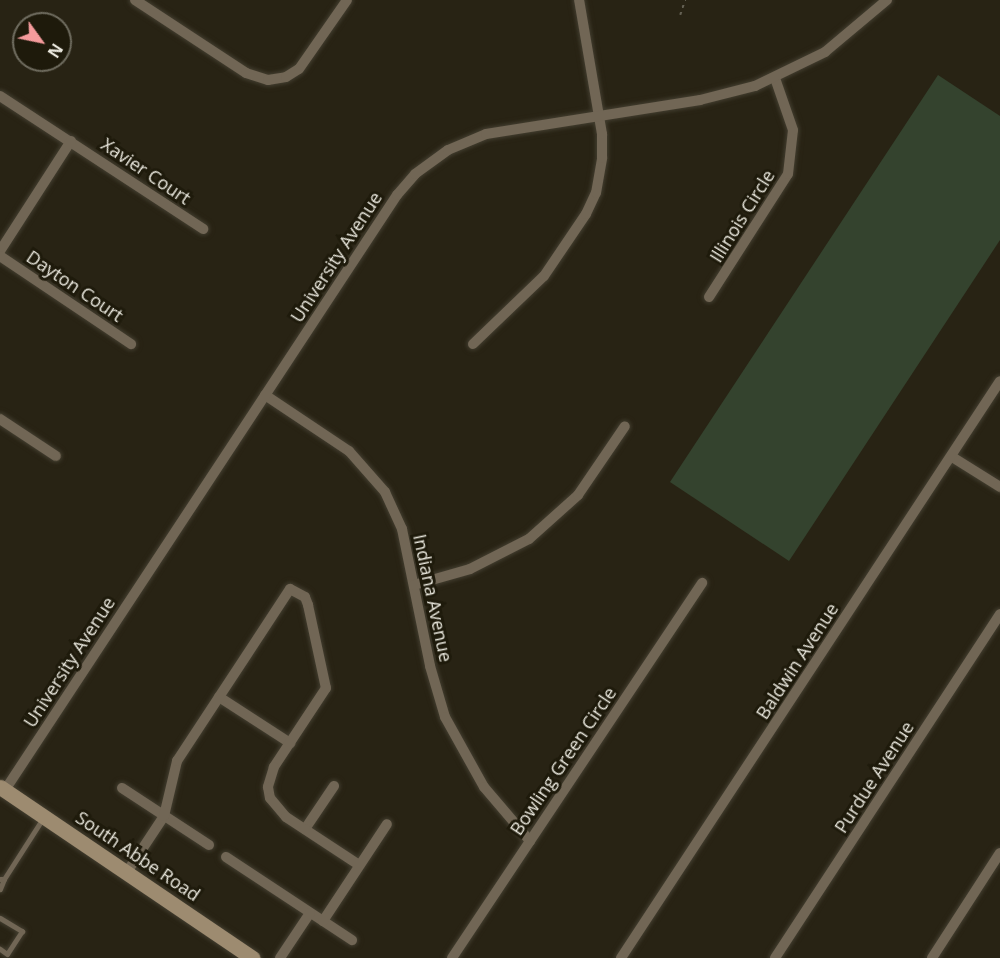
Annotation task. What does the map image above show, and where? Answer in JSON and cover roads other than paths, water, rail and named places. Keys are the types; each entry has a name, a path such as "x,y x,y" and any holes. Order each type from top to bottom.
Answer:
{"street":[{"path":"135,0 253,77 279,80 293,74 307,61 346,0"},
{"path":"473,344 544,276 586,214 601,170 599,116 579,0"},
{"name":"University Avenue","path":"2,788 397,195 425,165 448,150 486,134 728,94 775,78 825,52 887,0"},
{"name":"Illinois Circle","path":"709,297 788,174 792,130 775,78"},
{"name":"Xavier Court","path":"0,96 203,229"},
{"path":"0,251 71,141"},
{"name":"Dayton Court","path":"0,256 131,344"},
{"name":"Baldwin Avenue","path":"621,958 1000,381"},
{"name":"Indiana Avenue","path":"265,395 349,451 378,480 400,522 437,692 456,741 484,787 530,841"},
{"path":"0,419 56,456"},
{"path":"414,585 470,569 529,539 578,495 625,426"},
{"path":"952,457 1000,487"},
{"name":"Bowling Green Circle","path":"452,958 702,583"},
{"path":"127,872 164,816 177,761 290,589 305,597 326,688 270,777 270,798 279,812 359,865"},
{"name":"Purdue Avenue","path":"776,958 1000,614"},
{"path":"219,697 290,743"},
{"path":"305,830 334,786"},
{"name":"South Abbe Road","path":"2,788 253,958"},
{"path":"122,788 208,845"},
{"path":"323,921 387,824"},
{"path":"932,958 1000,853"},
{"path":"226,857 352,940"},
{"path":"280,958 310,913"}],"lane":[{"path":"0,889 2,879 44,816"},
{"path":"0,918 22,932 7,954 0,949"}]}
